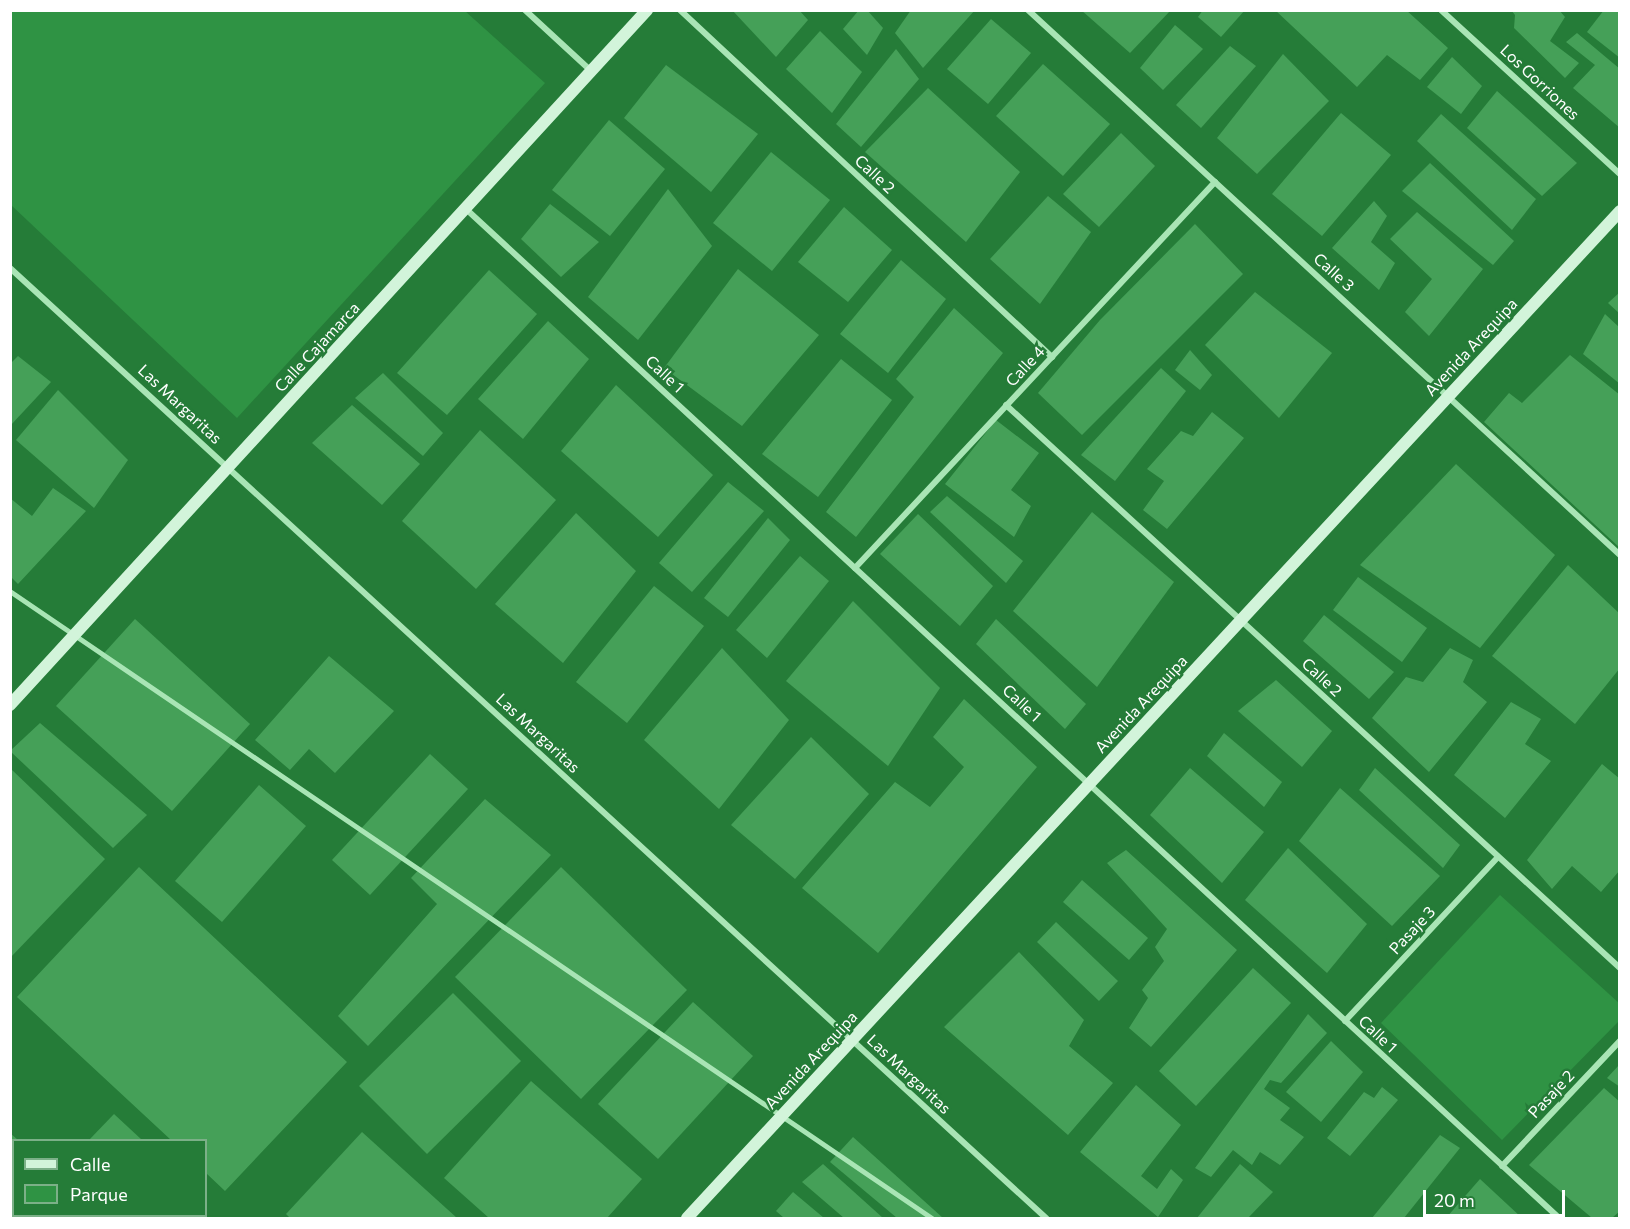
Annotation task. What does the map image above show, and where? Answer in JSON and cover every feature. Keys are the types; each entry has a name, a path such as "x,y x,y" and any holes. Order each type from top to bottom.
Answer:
{"street":[{"path":"525,10 592,72"},
{"name":"Calle Cajamarca","path":"10,705 647,10"},
{"name":"Calle 2","path":"680,10 1052,357"},
{"name":"Calle 3","path":"1028,10 1449,395 1620,555"},
{"name":"Los Gorriones","path":"1441,10 1620,174"},
{"name":"Calle 4","path":"855,568 1215,182"},
{"name":"Calle 1","path":"466,208 1559,1218"},
{"name":"Avenida Arequipa","path":"687,1218 1620,211"},
{"name":"Las Margaritas","path":"10,268 1046,1218"},
{"name":"Calle 2","path":"1006,405 1620,968"},
{"name":"Pasaje 3","path":"1345,1021 1498,857"},
{"name":"Pasaje 2","path":"1502,1166 1620,1041"}],"lane":[{"path":"10,591 933,1218"}],"green space":[{"path":"10,11 465,11 545,83 237,418 11,205"},
{"path":"1500,895 1620,1004 1619,1021 1502,1140 1381,1023"}],"building":[{"path":"732,10 799,10 808,20 776,57"},
{"path":"859,10 867,10 883,28 867,55 843,29"},
{"path":"911,10 975,10 923,68 895,33"},
{"path":"1081,10 1171,10 1130,53"},
{"path":"1203,10 1245,10 1221,37 1198,17"},
{"path":"1275,10 1406,10 1448,48 1420,80 1387,55 1357,87"},
{"path":"1511,10 1559,10 1565,17 1550,41 1579,63 1565,78 1514,28 1515,15"},
{"path":"1604,10 1620,10 1620,58 1587,32"},
{"path":"991,19 1031,53 988,104 947,69"},
{"path":"1175,25 1203,49 1163,90 1140,68"},
{"path":"820,31 862,72 832,113 786,69"},
{"path":"1577,33 1620,69 1620,128 1573,88 1595,65 1566,42"},
{"path":"1230,46 1256,66 1201,128 1176,105"},
{"path":"896,49 919,79 861,147 836,124"},
{"path":"1283,54 1329,101 1257,174 1217,138"},
{"path":"1452,57 1482,86 1461,114 1427,87"},
{"path":"1043,64 1110,124 1063,176 996,116"},
{"path":"666,65 758,134 711,192 624,118"},
{"path":"928,88 1020,172 966,242 865,152"},
{"path":"1497,91 1577,163 1542,196 1467,128"},
{"path":"1341,113 1391,155 1322,236 1272,194"},
{"path":"1441,114 1536,199 1512,230 1417,141"},
{"path":"609,120 665,169 610,236 552,190"},
{"path":"1121,133 1155,166 1099,227 1063,194"},
{"path":"771,152 830,200 772,271 713,223"},
{"path":"1430,163 1514,241 1493,265 1402,191"},
{"path":"668,189 712,246 638,340 588,297"},
{"path":"1048,196 1091,232 1040,304 990,259"},
{"path":"1374,201 1387,216 1371,242 1395,263 1379,290 1332,248"},
{"path":"550,204 599,242 561,277 521,239"},
{"path":"844,207 892,250 848,302 798,262"},
{"path":"1417,212 1483,269 1429,336 1405,312 1432,279 1390,239"},
{"path":"1195,224 1243,274 1082,435 1038,393 1100,320"},
{"path":"901,260 946,299 888,373 840,334"},
{"path":"738,269 819,335 742,426 664,368"},
{"path":"489,270 537,314 447,415 397,373"},
{"path":"1255,292 1332,353 1279,418 1205,345"},
{"path":"1620,292 1620,314 1608,303"},
{"path":"954,308 1003,353 856,537 826,512 914,397 896,379"},
{"path":"1605,314 1620,328 1620,384 1583,354"},
{"path":"548,321 589,359 523,439 478,399"},
{"path":"1190,350 1212,375 1200,390 1175,370"},
{"path":"1570,355 1620,395 1620,548 1484,422 1509,393 1522,403"},
{"path":"18,356 51,382 10,426 10,364"},
{"path":"841,359 892,400 818,497 762,454"},
{"path":"1161,368 1186,391 1115,481 1081,455"},
{"path":"383,373 443,433 423,456 355,398"},
{"path":"616,385 713,475 658,537 561,451"},
{"path":"58,390 128,460 94,508 16,440"},
{"path":"352,405 420,464 382,505 312,443"},
{"path":"1212,412 1244,438 1167,529 1143,510 1164,481 1147,469 1181,431 1193,436"},
{"path":"996,420 1039,453 1011,490 1031,506 1014,537 945,484"},
{"path":"480,430 556,500 476,589 402,521"},
{"path":"1456,464 1555,555 1480,648 1360,565"},
{"path":"728,482 764,511 692,592 659,563"},
{"path":"53,488 86,511 18,584 10,576 10,498 32,516"},
{"path":"947,496 1023,561 1006,583 930,512"},
{"path":"1092,512 1174,582 1097,687 1013,611"},
{"path":"576,513 636,571 563,663 495,604"},
{"path":"918,514 993,586 960,626 880,554"},
{"path":"768,518 790,540 728,617 704,598"},
{"path":"800,556 829,581 767,658 736,630"},
{"path":"1568,565 1620,614 1620,668 1575,724 1492,656"},
{"path":"1358,577 1427,628 1402,662 1333,610"},
{"path":"654,586 704,626 627,723 576,682"},
{"path":"853,601 940,688 888,766 786,681"},
{"path":"1324,615 1394,672 1369,699 1303,641"},
{"path":"135,619 250,724 172,811 56,706"},
{"path":"996,619 1086,704 1065,729 976,644"},
{"path":"722,648 789,720 719,809 644,740"},
{"path":"1450,648 1473,660 1463,682 1487,702 1429,772 1372,718 1406,677 1423,682"},
{"path":"329,656 394,711 335,773 309,749 290,770 255,740"},
{"path":"1276,680 1332,731 1302,767 1238,711"},
{"path":"964,699 1037,767 878,953 802,888 895,782 930,807 964,767 933,737"},
{"path":"1511,702 1541,719 1525,744 1551,761 1505,818 1454,775"},
{"path":"40,723 147,815 113,848 10,751"},
{"path":"1224,733 1282,782 1264,807 1207,756"},
{"path":"811,737 869,794 795,879 731,825"},
{"path":"430,754 468,789 370,895 332,860"},
{"path":"1602,764 1620,779 1620,870 1601,892 1572,866 1552,889 1527,860"},
{"path":"10,768 105,859 10,958"},
{"path":"1190,768 1264,832 1222,883 1150,815"},
{"path":"1375,768 1460,845 1443,868 1359,790"},
{"path":"259,785 306,826 222,922 175,881"},
{"path":"1340,788 1440,876 1392,926 1299,841"},
{"path":"485,799 551,855 368,1046 338,1016 437,904 411,878"},
{"path":"1288,848 1367,924 1327,973 1245,900"},
{"path":"1126,850 1237,950 1151,1047 1129,1028 1148,998 1142,990 1164,961 1155,947 1167,929 1107,863"},
{"path":"139,867 347,1062 225,1191 207,1174 207,1139 170,1139 17,997"},
{"path":"561,867 687,990 581,1099 455,977"},
{"path":"1082,880 1148,938 1129,960 1063,902"},
{"path":"1056,922 1118,981 1099,1001 1037,942"},
{"path":"1019,952 1084,1020 1069,1046 1113,1083 1068,1135 944,1027"},
{"path":"1253,968 1291,1003 1196,1106 1159,1071"},
{"path":"453,993 521,1061 427,1154 359,1086"},
{"path":"693,1002 753,1056 658,1159 598,1104"},
{"path":"1308,1014 1327,1033 1281,1083 1270,1080 1264,1089 1290,1108 1280,1120 1304,1137 1280,1165 1260,1152 1252,1165 1233,1150 1211,1177 1195,1168"},
{"path":"1331,1041 1363,1072 1321,1122 1286,1092"},
{"path":"1620,1064 1620,1087 1607,1078"},
{"path":"531,1081 642,1179 607,1218 489,1218 444,1178"},
{"path":"1136,1085 1181,1125 1141,1176 1157,1189 1171,1169 1183,1180 1158,1217 1080,1152"},
{"path":"1382,1087 1398,1100 1350,1156 1327,1138 1364,1092 1374,1098"},
{"path":"1604,1088 1620,1102 1620,1211 1612,1218 1592,1218 1529,1165"},
{"path":"114,1114 141,1139 90,1139"},
{"path":"362,1132 457,1218 290,1218 286,1214"},
{"path":"10,1133 17,1139 12,1139 10,1192"},
{"path":"1440,1135 1460,1148 1404,1218 1372,1218"},
{"path":"853,1137 943,1218 897,1218 830,1162"},
{"path":"823,1164 883,1218 844,1218 802,1182"},
{"path":"1240,1164 1273,1192 1248,1218 1197,1218"},
{"path":"1480,1179 1522,1218 1446,1218"},
{"path":"793,1192 824,1218 784,1218 776,1211"},
{"path":"18,1217 106,1217 17,1218"}]}
